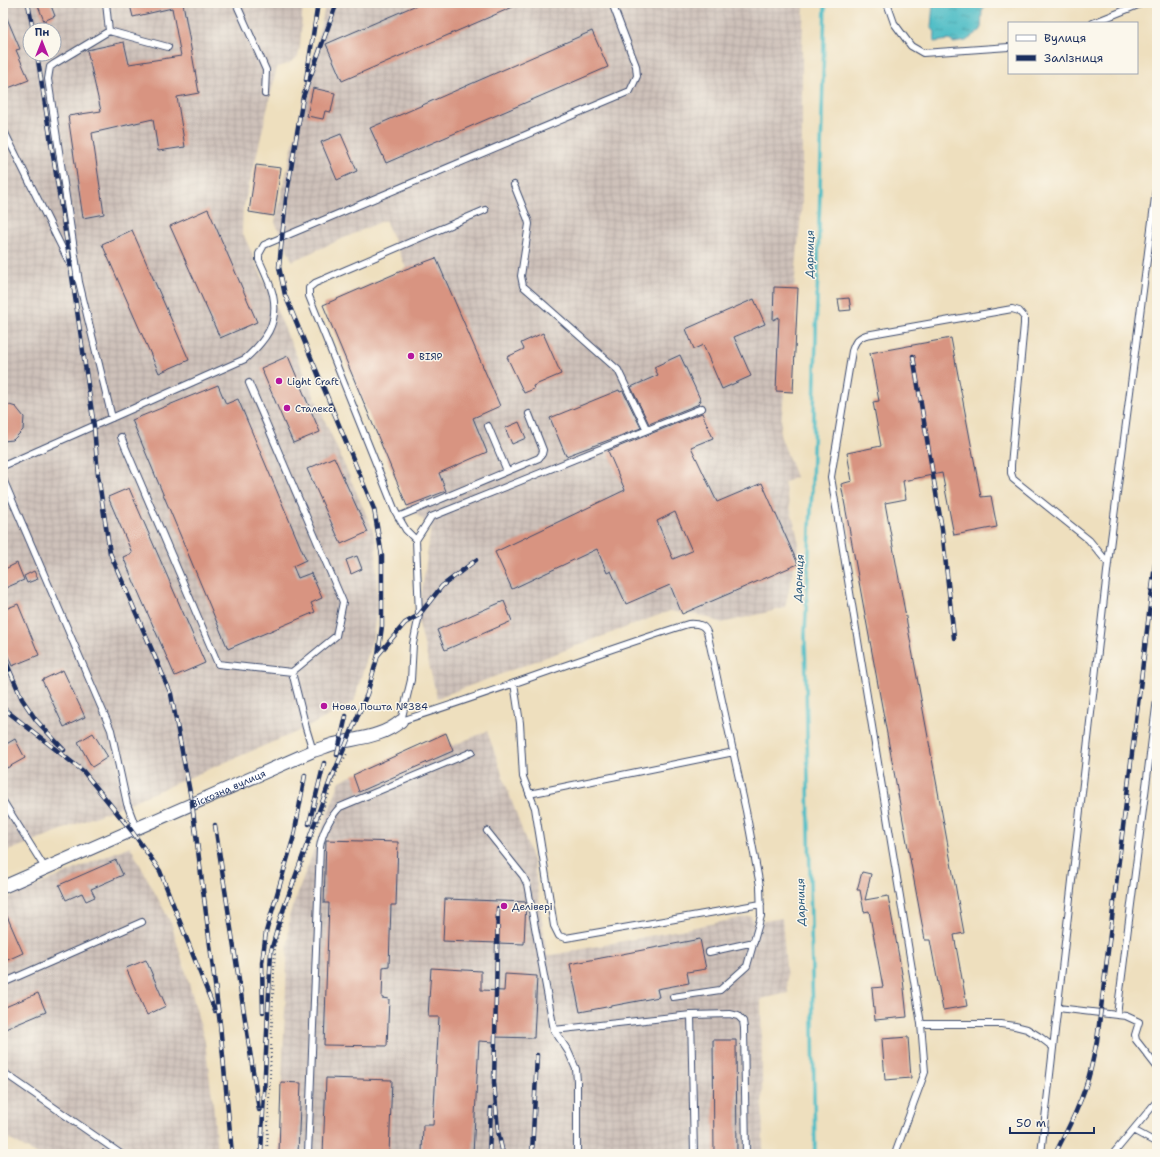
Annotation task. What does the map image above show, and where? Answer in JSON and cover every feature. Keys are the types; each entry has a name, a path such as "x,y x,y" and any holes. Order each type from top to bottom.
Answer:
{"street":[{"name":"Віскозна вулиця","path":"3,887 313,751 380,733 394,728 401,721"}],"lane":[{"path":"106,3 109,31"},
{"path":"236,3 266,70 265,94"},
{"path":"3,466 245,360 270,332 274,314 273,294 259,260 259,254 264,245 630,91 637,76 636,66 612,3"},
{"path":"887,3 894,23 911,46 923,53 1008,47"},
{"path":"1096,22 1143,3"},
{"path":"112,418 79,282 48,79 50,67 109,31 168,47"},
{"path":"3,129 79,282"},
{"path":"1041,1154 1108,563 1157,182"},
{"path":"514,185 529,224 521,276 523,286 618,370 647,430"},
{"path":"416,540 406,530 398,517 309,296 309,288 316,283 485,210"},
{"path":"895,1154 925,1072 921,1024 831,477 852,350 858,338 866,335 1012,309 1019,310 1024,317 1024,324 1011,465 1013,479 1089,540 1108,563"},
{"path":"120,437 218,664 292,672 336,636 343,602 248,383"},
{"path":"401,721 411,680 413,644 419,615 416,540 431,517 702,408"},
{"path":"398,517 539,458 543,450 542,445 529,414"},
{"path":"488,426 507,471"},
{"path":"3,479 111,730 127,804 136,828"},
{"name":"Віскозна вулиця","path":"401,721 457,703 632,641 688,624 696,623 704,626 707,630 734,752"},
{"path":"292,672 313,751"},
{"path":"514,683 520,723 523,777 535,808 554,926 560,936 566,938 761,904"},
{"path":"1117,1015 1157,699"},
{"path":"308,1154 320,855 321,842 324,834 340,807 472,752"},
{"path":"529,794 734,752 759,879 761,916 747,966 720,990 674,997"},
{"path":"3,801 46,868"},
{"path":"487,831 518,870 527,884 554,1030 568,1051 576,1069 577,1154"},
{"path":"3,983 142,922"},
{"path":"709,952 754,942"},
{"path":"1058,1008 1117,1015 1139,1022 1135,1035 1136,1040 1157,1067"},
{"path":"554,1030 691,1015 730,1014 738,1016 743,1021 744,1028 746,1154"},
{"path":"691,1015 694,1154"},
{"path":"921,1024 1001,1024 1015,1026 1027,1029 1053,1047"},
{"path":"3,1072 122,1154"},
{"path":"1113,1154 1157,1101"},
{"path":"1133,1130 1157,1143"}],"path":[{"path":"317,825 339,767 356,740"},
{"path":"267,1154 275,946 284,913 314,832"}],"shaded area":[{"path":"3,3 303,3 298,57 288,64 277,67 243,209 242,231 372,528 376,542 377,606 373,637 354,702 306,728 127,804 3,853"},
{"path":"326,3 804,3 802,47 802,204 780,435 796,477 784,483 799,543 785,608 722,623 703,616 670,611 437,698 418,619 431,527 407,506 323,305 406,268 385,220 292,261 275,222"},
{"path":"487,731 534,864 547,956 751,916 753,923 782,918 788,993 761,999 763,1154 279,1154 289,916 340,781 446,733 452,746"},
{"path":"130,846 171,923 187,976 205,1042 214,1112 217,1154 36,1154 3,1136 3,900"}],"water":[{"path":"933,3 986,3 982,11 981,30 966,41 954,43 949,40 934,42 935,32 931,27"}],"building":[{"path":"37,3 50,3 55,16 44,21"},
{"path":"140,3 183,3 199,93 177,97 185,147 158,151 153,119 92,133 104,214 83,218 68,116 101,111 87,50 124,42 129,64 181,56 172,8 133,17 130,5"},
{"path":"421,3 522,3 342,81 326,44"},
{"path":"3,9 20,49 16,50 29,80 3,90"},
{"path":"592,31 608,67 386,163 370,128"},
{"path":"313,88 335,93 331,112 325,111 323,119 307,116"},
{"path":"341,134 357,171 337,180 321,142"},
{"path":"256,165 281,168 274,216 249,212"},
{"path":"208,209 257,322 220,338 170,226"},
{"path":"132,230 189,360 159,373 102,244"},
{"name":"ВІЯР","path":"436,258 500,406 473,418 487,452 439,473 446,491 407,506 323,305 406,269"},
{"path":"774,287 798,288 793,392 776,391 779,317 773,320"},
{"path":"849,298 851,310 840,311 838,299"},
{"path":"754,299 765,324 734,337 751,376 722,389 703,345 694,349 686,329"},
{"path":"543,333 561,374 533,386 534,389 524,393 507,357 524,349 521,343"},
{"path":"951,338 981,497 991,496 997,527 954,535 942,473 903,481 906,499 885,503 964,933 954,935 967,1006 943,1010 930,940 925,940 841,484 852,481 847,453 881,446 873,402 879,401 870,353"},
{"path":"680,355 701,401 698,402 699,404 649,424 631,387 658,375 654,367"},
{"path":"288,356 320,432 293,443 261,368"},
{"path":"218,385 226,404 238,399 306,560 293,566 298,578 311,573 322,598 311,603 315,612 228,649 132,420"},
{"path":"619,390 620,392 623,391 641,428 566,456 550,418"},
{"path":"3,403 16,407 24,417 23,430 13,440 3,441"},
{"path":"702,413 713,438 691,447 717,502 762,483 798,564 682,614 670,585 626,604 611,571 607,573 597,549 512,589 495,552 625,490 608,451","holes":["675,512 692,551 673,559 657,521"]},
{"path":"519,422 526,438 512,444 505,428"},
{"path":"334,457 368,532 341,544 307,469"},
{"path":"129,488 205,663 175,676 123,557 132,553 108,497"},
{"path":"357,556 362,569 351,574 346,560"},
{"path":"17,563 24,580 3,589 3,570"},
{"path":"34,571 38,579 27,583 24,576"},
{"path":"504,601 512,621 445,650 437,630"},
{"path":"18,604 39,655 12,666 3,645 3,610"},
{"path":"63,670 85,717 64,727 42,680"},
{"path":"93,733 108,757 92,767 78,742"},
{"path":"446,733 453,751 359,792 353,775"},
{"path":"15,739 25,758 7,768 3,760 3,746"},
{"path":"326,840 398,842 396,905 391,905 389,966 383,967 382,998 389,999 387,1046 324,1045 329,903 324,903"},
{"path":"116,860 123,875 91,889 95,897 86,901 82,893 66,900 59,885"},
{"path":"862,872 871,874 865,900 888,896 903,979 907,1017 875,1020 872,988 883,987 869,911 864,912 860,890 857,890"},
{"path":"445,899 526,902 524,944 443,941"},
{"path":"3,907 23,953 3,962"},
{"path":"700,939 706,969 687,972 689,983 657,989 659,997 580,1012 570,964"},
{"path":"146,960 166,1006 147,1015 126,968"},
{"path":"431,968 481,971 481,990 504,991 505,974 537,976 534,1038 494,1037 494,1042 479,1041 473,1154 422,1154 423,1125 433,1125 439,1017 428,1017"},
{"path":"38,993 46,1012 3,1030 3,1008"},
{"path":"908,1037 911,1078 885,1080 882,1039"},
{"path":"713,1040 736,1040 737,1154 714,1154"},
{"path":"326,1078 392,1080 389,1154 323,1154"},
{"path":"281,1082 301,1083 298,1154 279,1154"}],"waterway":[{"name":"Дарниця","path":"815,1154 805,634 812,488 825,3"}],"railway":[{"path":"28,3 32,22"},
{"path":"306,80 318,3"},
{"path":"331,780 367,694 378,655 382,626 382,556 374,509 285,295 279,267 286,199 303,97 335,8 339,3"},
{"path":"38,62 94,426 98,475 110,553 171,694 192,803 220,1024 232,1154"},
{"path":"913,356 942,529 954,638"},
{"path":"1055,1154 1071,1123 1080,1101 1088,1079 1097,1041 1157,548"},
{"path":"378,655 405,623 419,615 442,586 476,560"},
{"path":"3,655 22,699 36,720 64,750"},
{"path":"3,708 83,771 131,830 160,871 215,1011"},
{"path":"337,755 346,716"},
{"path":"309,824 324,763"},
{"path":"263,1012 262,963 266,932 294,836 305,775"},
{"path":"261,1154 271,951 280,919 332,775"},
{"path":"215,825 259,1110"},
{"path":"498,908 494,1082 498,1131 503,1154"},
{"path":"532,1154 537,1055"},
{"path":"489,1154 491,1108"}],"place":[{"name":"ВІЯР","path":"411,356"},
{"name":"Light Craft","path":"279,381"},
{"name":"Сталекс","path":"287,408"},
{"name":"Нова Пошта №384","path":"324,706"},
{"name":"Делівері","path":"504,906"}]}
